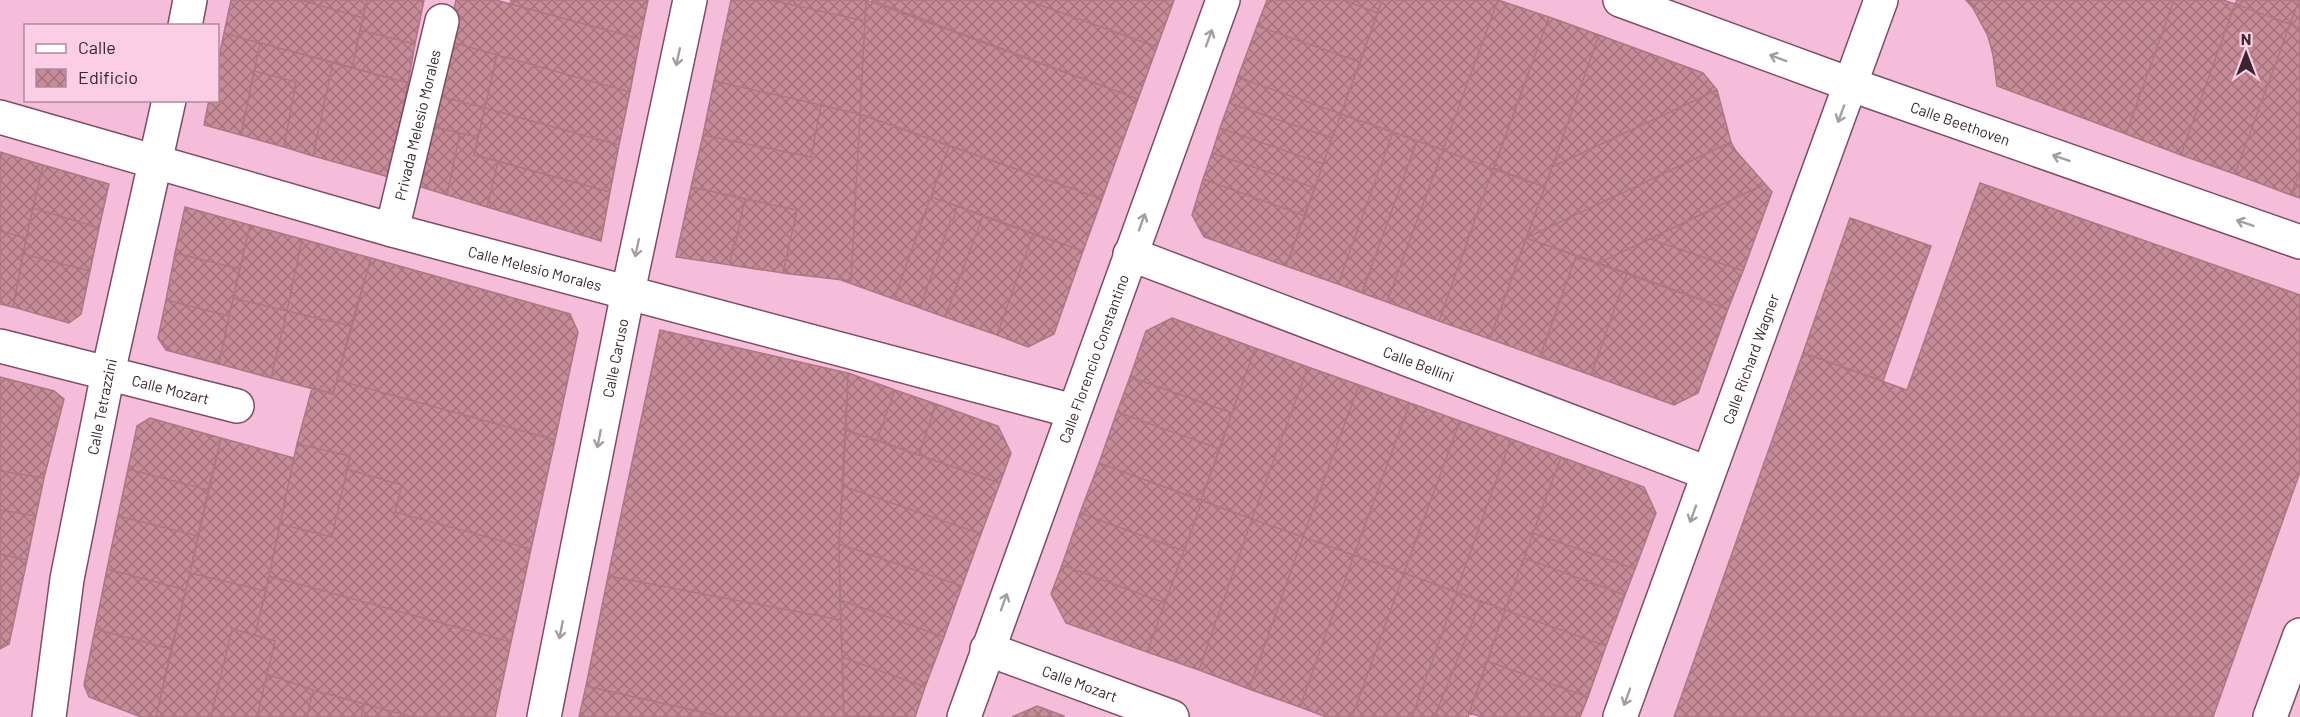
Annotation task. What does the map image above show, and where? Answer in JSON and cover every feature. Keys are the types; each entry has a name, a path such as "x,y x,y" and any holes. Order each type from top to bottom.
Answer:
{"street":[{"path":"185,24 190,0"},
{"name":"Calle Caruso","path":"544,717 628,292 690,0"},
{"name":"Calle Florencio Constantino","path":"963,717 1072,411 1223,0"},
{"name":"Calle Beethoven","path":"1620,0 1852,85 2300,242"},
{"name":"Calle Richard Wagner","path":"1620,717 1707,473 1852,85 1881,0"},
{"name":"Privada Melesio Morales","path":"392,230 442,21"},
{"name":"Calle Tetrazzini","path":"49,717 67,579 108,374 169,102"},
{"name":"Calle Melesio Morales","path":"0,117 392,230 1072,411"},
{"name":"Calle Bellini","path":"1130,254 1707,473"},
{"name":"Calle Mozart","path":"0,346 237,406"},
{"path":"2270,717 2293,678 2300,635"},
{"name":"Calle Mozart","path":"987,649 1172,717"}],"building":[{"path":"231,0 301,0 363,18 352,68 224,33"},
{"path":"301,0 367,0 363,18"},
{"path":"367,0 424,0 415,44 360,30"},
{"path":"456,0 496,0 640,39 630,92 447,41"},
{"path":"511,0 648,0 640,39 510,4"},
{"path":"731,0 770,0 865,21 860,114 714,81"},
{"path":"770,0 866,0 865,21"},
{"path":"866,0 1138,99 1102,199 860,114"},
{"path":"871,0 1026,0 1157,47 1138,99"},
{"path":"1026,0 1174,0 1157,47"},
{"path":"1267,0 1343,0 1378,13 1360,62 1257,26"},
{"path":"1343,0 1382,0 1378,13"},
{"path":"1382,0 1498,0 1443,150 1341,114"},
{"path":"1498,0 1549,17 1493,169 1443,150"},
{"path":"1966,0 2174,0 2126,134 1997,86 1988,36 1973,8"},
{"path":"2174,0 2223,0 2235,4 2181,155 2126,134"},
{"path":"2237,0 2299,0 2290,24 2235,4"},
{"path":"2300,0 2300,28 2290,24"},
{"path":"2235,4 2290,24 2235,174 2181,155"},
{"path":"1549,17 1599,35 1545,187 1494,168"},
{"path":"2290,24 2300,28 2300,171 2291,195 2235,174"},
{"path":"1257,26 1360,62 1341,114 1238,77"},
{"path":"360,30 415,44 408,83 352,68"},
{"path":"224,33 260,43 241,135 204,125 209,102 219,102 219,57"},
{"path":"1599,35 1703,73 1717,90 1552,167"},
{"path":"447,41 497,55 485,108 435,95"},
{"path":"260,43 333,62 313,156 284,147 296,82 254,71"},
{"path":"497,55 630,92 619,145 485,108"},
{"path":"333,62 408,83 389,177 313,156"},
{"path":"254,71 296,82 284,147 241,135"},
{"path":"1238,77 1341,114 1332,138 1229,103"},
{"path":"714,81 821,105 811,157 703,135"},
{"path":"1717,90 1731,142 1526,238 1552,167"},
{"path":"435,95 485,108 478,137 429,126"},
{"path":"1229,103 1332,138 1323,164 1220,128"},
{"path":"821,105 860,114 851,281 783,273 797,210 691,187 703,135 811,157"},
{"path":"485,108 619,145 610,192 474,155"},
{"path":"860,114 949,146 894,299 841,280 851,281"},
{"path":"1341,114 1393,132 1338,284 1286,266"},
{"path":"429,126 460,133 447,195 415,185"},
{"path":"1220,128 1323,164 1315,188 1212,153"},
{"path":"1393,132 1417,141 1362,293 1338,284"},
{"path":"460,133 478,137 474,155 498,161 487,207 447,195"},
{"path":"1417,141 1443,150 1387,302 1362,293"},
{"path":"1731,142 1765,184 1599,263 1526,238"},
{"path":"949,146 1102,199 1083,251 931,197"},
{"path":"1443,150 1493,169 1439,321 1387,302"},
{"path":"0,152 43,165 26,238 0,231"},
{"path":"1212,153 1315,188 1305,216 1203,179"},
{"path":"498,161 610,192 601,241 487,207"},
{"path":"43,165 109,184 99,228 33,208"},
{"path":"1493,169 1545,187 1490,339 1439,321"},
{"path":"2300,171 2300,198 2291,195"},
{"path":"1203,179 1305,216 1286,266 1204,237 1192,215"},
{"path":"1980,183 2300,295 2300,472 2213,717 1674,717 1803,353 1907,390"},
{"path":"1765,184 1772,192 1743,271 1650,239"},
{"path":"691,187 745,199 730,265 676,257"},
{"path":"931,197 957,206 920,308 894,299"},
{"path":"745,199 797,210 783,273 730,265"},
{"path":"957,206 983,216 945,317 920,308"},
{"path":"185,207 250,225 240,269 175,253"},
{"path":"33,208 99,228 90,271 23,254"},
{"path":"983,216 1033,234 997,335 945,317"},
{"path":"1850,218 1931,246 1883,381 1803,353"},
{"path":"250,225 302,239 287,311 233,298"},
{"path":"0,231 26,238 13,307 0,304"},
{"path":"1033,234 1083,251 1054,334 1028,347 997,335"},
{"path":"1526,238 1576,256 1540,357 1490,339"},
{"path":"302,239 371,258 351,326 287,311"},
{"path":"1650,239 1743,271 1728,309 1599,263"},
{"path":"175,253 240,269 229,316 166,300"},
{"path":"23,254 90,271 81,314 69,323 13,307"},
{"path":"1576,256 1627,274 1591,375 1540,357"},
{"path":"371,258 570,314 578,332 555,440 337,380"},
{"path":"1627,274 1728,309 1698,393 1674,405 1591,375"},
{"path":"233,298 287,311 271,378 219,364"},
{"path":"166,300 229,316 219,364 166,350 158,338"},
{"path":"287,311 351,326 333,394 271,378"},
{"path":"1172,318 1255,348 1232,413 1130,377 1146,331"},
{"path":"660,330 848,373 839,544 841,620 608,576"},
{"path":"1255,348 1308,367 1252,519 1201,500"},
{"path":"1308,367 1359,385 1303,537 1252,519"},
{"path":"848,373 895,390 877,440 846,430"},
{"path":"0,377 54,391 64,399 44,478 0,471"},
{"path":"1130,377 1232,413 1220,449 1117,412"},
{"path":"337,380 555,440 531,549 395,512 402,485 347,469 350,456 297,444 312,388 333,394"},
{"path":"1359,385 1410,403 1354,555 1303,537"},
{"path":"895,390 936,404 919,455 877,440"},
{"path":"1410,403 1460,421 1404,573 1354,555"},
{"path":"936,404 998,426 1011,453 1000,483 919,455"},
{"path":"1117,412 1220,449 1201,500 1099,463"},
{"path":"150,418 221,438 208,490 128,469 137,426"},
{"path":"1460,421 1511,439 1456,592 1404,573"},
{"path":"846,430 1000,483 981,534 843,486"},
{"path":"221,438 294,458 266,591 190,573"},
{"path":"1511,439 1561,457 1505,610 1456,592"},
{"path":"297,444 350,456 332,537 280,524"},
{"path":"1561,457 1644,487 1656,513 1635,569 1533,533"},
{"path":"1099,463 1202,501 1184,551 1080,513"},
{"path":"128,469 208,490 198,536 118,516"},
{"path":"347,469 402,485 395,512 531,549 511,642 269,576 280,524 332,537"},
{"path":"0,471 44,478 36,516 0,510"},
{"path":"843,486 981,534 962,586 839,544"},
{"path":"1202,501 1252,519 1199,670 1147,652"},
{"path":"0,510 36,516 27,560 0,554"},
{"path":"1080,513 1184,551 1165,603 1062,565"},
{"path":"118,516 198,536 186,590 107,569"},
{"path":"1252,519 1303,537 1249,689 1199,670"},
{"path":"1533,533 1635,569 1625,595 1524,558"},
{"path":"1303,537 1354,555 1300,707 1249,689"},
{"path":"839,544 962,586 944,637 840,600"},
{"path":"0,554 27,560 9,644 0,649"},
{"path":"1354,555 1404,573 1352,717 1326,717 1300,707"},
{"path":"1524,558 1625,595 1606,646 1505,610"},
{"path":"1062,565 1165,603 1147,652 1066,623 1051,594"},
{"path":"107,569 186,590 171,649 95,629"},
{"path":"190,573 266,591 255,635 232,629 211,717 156,717"},
{"path":"1404,573 1457,592 1412,717 1352,717"},
{"path":"269,576 511,642 495,717 413,717 313,690 267,674 275,641 255,635"},
{"path":"608,576 841,620 844,717 724,717 586,686"},
{"path":"1457,592 1481,601 1436,713 1439,717 1412,717"},
{"path":"840,600 944,637 925,687 842,657"},
{"path":"1481,601 1505,610 1468,717 1438,717 1436,713"},
{"path":"1505,610 1606,646 1588,697 1487,661"},
{"path":"95,629 171,649 156,717 141,717 89,697 84,685"},
{"path":"232,629 275,641 257,717 211,717"},
{"path":"842,657 925,687 915,717 844,716"},
{"path":"1487,661 1588,697 1580,717 1482,717 1469,713"},
{"path":"267,674 313,690 307,717 257,717"},
{"path":"586,686 718,716 718,717 579,717"},
{"path":"313,690 364,704 361,717 307,717"},
{"path":"364,704 413,717 361,717"},
{"path":"1037,706 1064,716 1064,717 1012,717"}]}
